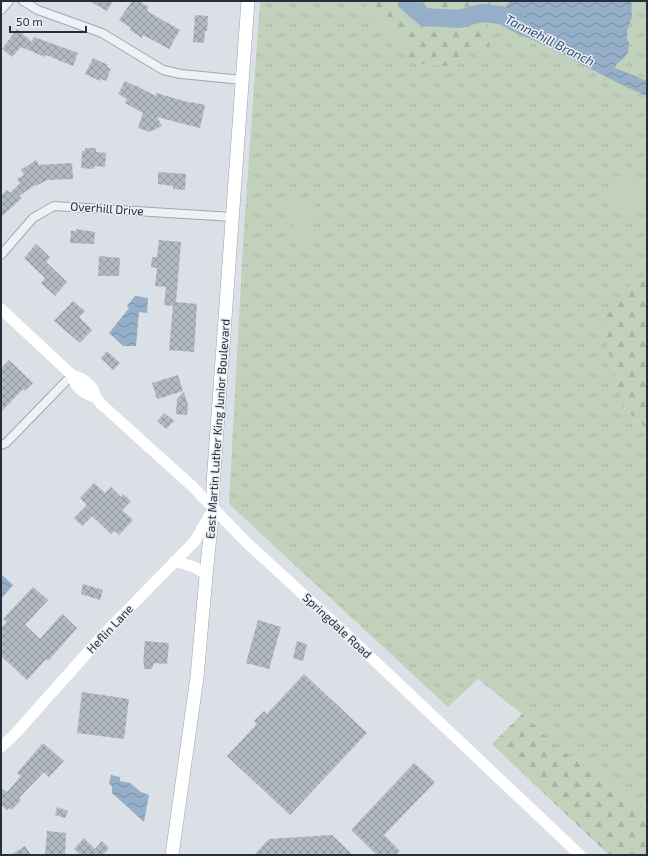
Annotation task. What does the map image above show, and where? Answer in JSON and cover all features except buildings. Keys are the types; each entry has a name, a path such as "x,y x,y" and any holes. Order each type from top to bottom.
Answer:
{"main road":[{"name":"East Martin Luther King Junior Boulevard","path":"172,855 197,677 213,508 213,484 248,1"},
{"name":"Springdale Road","path":"1,309 72,375 74,384 86,395 95,397 192,486 246,542 342,630 580,855"},
{"name":"Heflin Lane","path":"1,747 14,735 104,634 195,541 213,508"},
{"path":"175,561 194,567 206,574"}],"street":[{"path":"1,10 9,1"},
{"path":"23,1 38,10 102,33 163,70 180,74 243,80"},
{"name":"Overhill Drive","path":"1,255 34,218 54,206 233,217"},
{"path":"1,445 6,443 72,375"}],"green space":[{"path":"260,1 647,1 647,279 634,280 623,407 647,429 647,810 554,745 522,714 478,679 448,707 229,504 243,244"},
{"path":"367,1 491,1 487,28 490,49 487,51 465,54 452,66 437,66 406,62 406,44 367,9"},
{"path":"617,176 634,176 639,178 644,185 645,191 643,207 633,214 620,211 611,201 608,189 609,183 612,178"},
{"path":"295,197 309,200 315,204 316,207 317,212 314,220 315,239 308,245 300,245 296,240 294,226 286,211 286,204"},
{"path":"647,279 647,429 623,407 601,321 634,280"},
{"path":"522,714 554,745 647,810 647,855 609,855 492,744"}],"water":[{"path":"510,1 631,1 632,17 627,31 629,44 628,53 616,65 615,68 647,81 647,96 618,83 549,47 508,29 501,15"},
{"path":"135,296 148,298 147,313 139,312 136,346 123,346 109,333 129,308 127,306"},
{"path":"1,574 13,585 1,599"},
{"path":"111,775 120,777 120,781 130,783 141,792 149,795 144,822 112,793 112,786 109,784"}],"waterway":[{"name":"Tannehill Branch","path":"406,1 424,17 459,19 481,13 501,15 522,26"}]}
